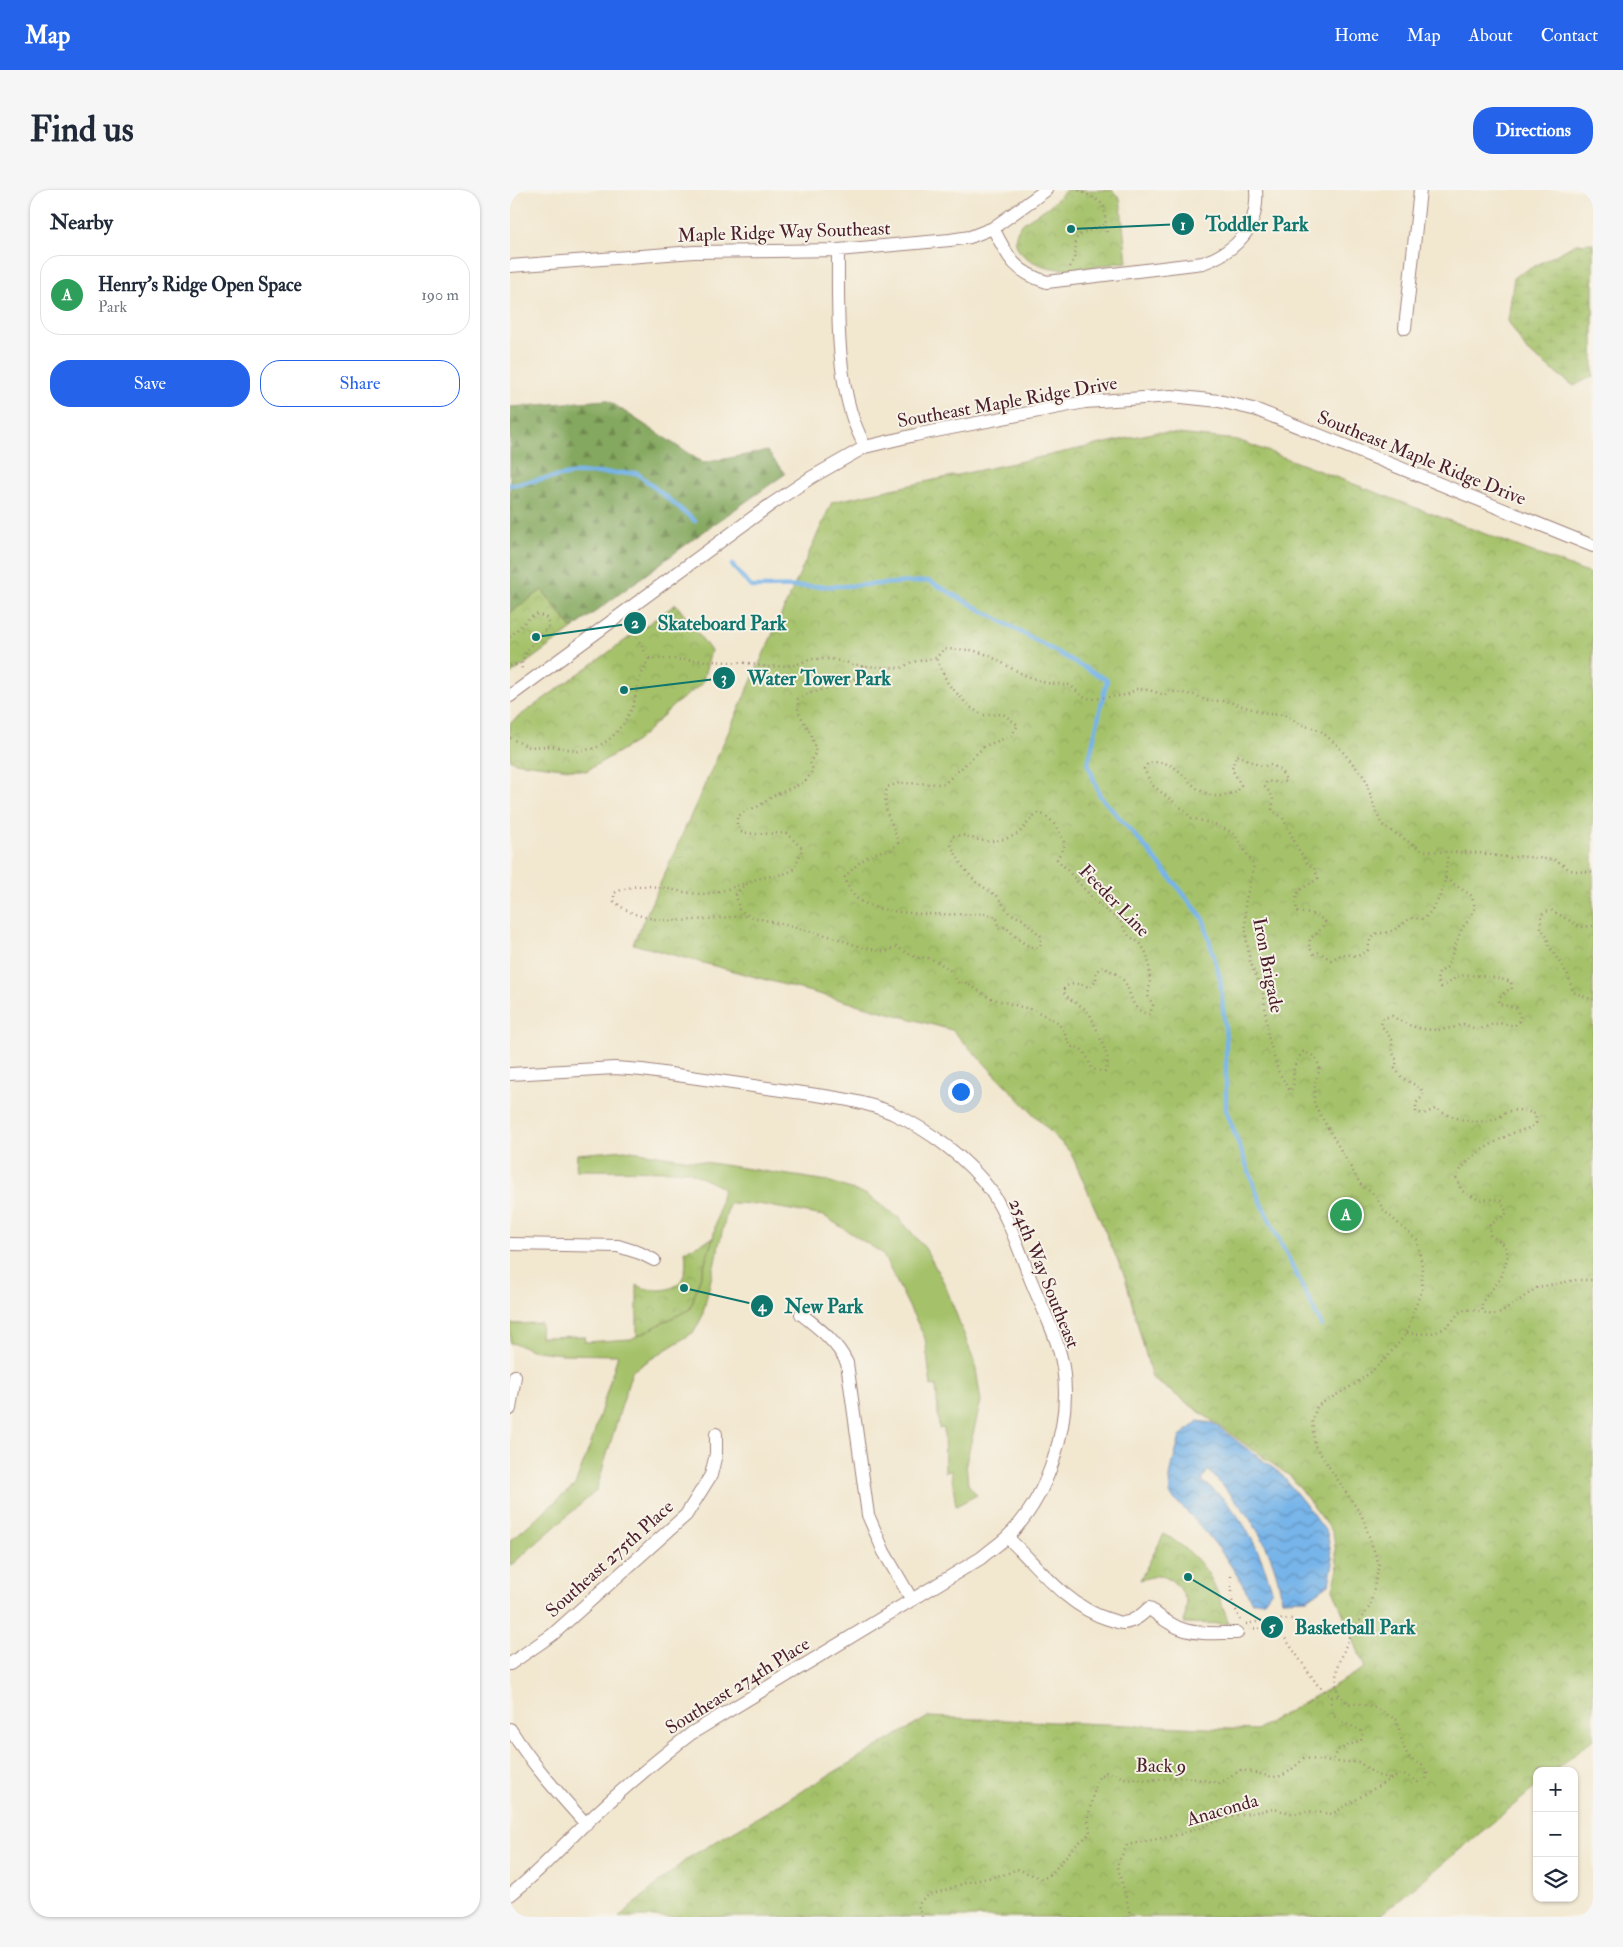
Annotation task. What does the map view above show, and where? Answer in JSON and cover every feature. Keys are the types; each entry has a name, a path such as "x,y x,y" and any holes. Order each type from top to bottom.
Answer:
{"street":[{"name":"Maple Ridge Way Southeast","path":"510,266 694,252 838,250 950,240 970,237 993,228 1046,190"},
{"path":"993,228 1015,266 1047,282 1203,263 1220,257 1234,248 1246,232 1256,207 1256,190"},
{"path":"1405,328 1420,190"},
{"path":"838,250 839,318 846,390 853,418 865,447"},
{"name":"Southeast Maple Ridge Drive","path":"510,696 770,504 812,477 865,447 915,435 1085,402 1172,396 1219,401 1257,410 1593,546"},
{"name":"254th Way Southeast","path":"510,1074 615,1068 642,1070 852,1101 892,1114 922,1129 970,1167 991,1192 1011,1230 1057,1345 1063,1366 1065,1393 1063,1416 1052,1463 1041,1491 1023,1518 1007,1537"},
{"path":"510,1244 618,1246 654,1260"},
{"path":"801,1314 828,1336 841,1350 847,1364 868,1515 884,1552 912,1600"},
{"path":"510,1409 516,1376"},
{"name":"Southeast 275th Place","path":"510,1664 552,1635 686,1515 711,1475 716,1454 716,1434"},
{"path":"1007,1537 1078,1605 1096,1615 1122,1623 1138,1618 1149,1608 1165,1622 1190,1633 1237,1633"},
{"name":"Southeast 274th Place","path":"510,1895 526,1883 586,1824 657,1759 692,1732 981,1558 1007,1537"},
{"path":"510,1729 545,1779 586,1824"}],"path":[{"path":"1079,190 1104,207 1108,235"},
{"path":"1063,281 1075,257 1076,238 1080,234 1106,224"},
{"path":"510,637 530,617 538,614 546,618 549,626 528,649 520,663 510,666"},
{"path":"620,615 631,628 648,658"},
{"path":"648,658 747,663 768,668 794,665 811,659 831,659 862,666 900,668 912,662 936,658 944,649 972,650 988,655 1022,674 1046,682 1070,685 1082,696 1092,699 1127,695 1136,689 1149,690 1165,695 1169,691 1195,694 1207,701 1226,701 1268,714 1285,714 1300,724 1322,731 1337,745 1365,778 1382,825 1423,851 1480,853 1511,858 1518,856 1556,860 1570,870 1593,873"},
{"path":"510,738 529,747 551,746 578,751 596,748 611,738 623,724 633,707 639,680 648,658"},
{"name":"Feeder Line","path":"749,916 885,952 896,947 918,958 926,957 936,961 949,970 959,984 963,981 990,998 1036,1011 1057,1022 1071,1047 1078,1047 1084,1050 1092,1069 1100,1072 1105,1072 1107,1069 1107,1058 1094,1023 1089,1014 1080,1005 1065,996 1063,990 1066,986 1082,984 1090,988 1096,981 1096,971 1103,967 1115,973 1125,983 1135,1008 1143,1014 1150,1014 1153,1005 1148,996 1150,984 1147,954 1140,943 1129,936 1120,922 1099,905 1057,859 1065,845 1061,834 1048,816 1039,812 1030,818 1019,833 1006,839 979,840 964,834 953,836 952,845 962,866 976,882 997,896 1009,913 1022,920 1041,936 1039,948 1032,948 1024,944 1006,927 998,928 996,917 986,914 889,911 859,900 848,887 845,877 866,857 880,850 891,850 898,843 896,834 887,816 884,801 887,787 899,783 944,784 986,746 1011,736 1018,725 1003,714 983,715 970,707 948,684 936,658"},
{"path":"749,916 673,921 634,914 623,910 614,901 614,893 625,888 651,885 702,894 715,892 774,874 786,874 795,869 796,860 801,855 802,848 786,834 742,832 736,824 737,817 776,795 805,782 813,770 810,762 816,752 812,735 798,712 798,700 809,692 840,685 856,678 862,666"},
{"name":"Iron Brigade","path":"1340,1696 1336,1688 1338,1667 1349,1637 1370,1606 1379,1564 1362,1516 1316,1446 1312,1421 1317,1406 1355,1384 1371,1372 1408,1334 1414,1310 1422,1290 1422,1266 1417,1240 1384,1211 1375,1194 1361,1186 1314,1104 1316,1081 1320,1070 1317,1060 1312,1055 1303,1052 1296,1061 1294,1087 1290,1091 1278,1071 1268,1036 1264,996 1250,961 1246,936 1245,904 1254,865 1235,835 1226,828 1191,818 1184,810 1152,785 1144,769 1148,763 1170,764 1177,768 1196,788 1216,796 1237,792 1241,785 1232,769 1236,755 1262,766 1270,765 1278,768 1286,781 1267,781 1264,786 1273,795 1272,810 1283,818 1297,847 1307,863 1314,868 1318,878 1299,890 1296,898 1297,912 1317,915 1325,922 1318,933 1310,938 1309,947 1314,954 1319,952 1331,960 1342,954 1358,956 1368,950 1370,940 1377,933 1396,930 1410,918 1424,919 1437,905 1443,893 1445,878"},
{"path":"1448,853 1445,878 1472,896 1475,908 1462,928 1447,967 1439,973 1437,980 1441,986 1447,985 1456,977 1464,974 1502,978 1511,982 1512,989 1506,991 1499,999 1499,1004 1516,1008 1520,1015 1520,1021 1514,1026 1502,1022 1478,1030 1464,1024 1455,1028 1419,1030 1403,1024 1392,1016 1383,1018 1381,1025 1392,1040 1392,1051 1397,1061 1395,1068 1402,1078 1417,1084 1421,1088 1423,1096 1416,1103 1416,1112 1424,1114 1435,1110 1462,1120 1481,1122 1496,1119 1510,1111 1524,1111 1535,1114 1536,1123 1532,1127 1512,1133 1485,1148 1463,1164 1456,1177 1462,1192 1480,1200 1494,1199 1500,1201 1507,1213 1490,1225 1490,1235 1505,1245 1508,1255 1501,1278 1482,1302 1484,1312"},
{"path":"744,883 736,895 736,902 739,909 749,916"},
{"path":"1593,926 1581,927 1551,910 1541,914 1541,928 1568,976 1573,992 1593,1000"},
{"path":"1408,1334 1428,1334 1444,1328 1459,1312 1470,1309 1492,1315 1501,1313 1538,1287 1577,1280 1593,1280"},
{"path":"1231,1576 1231,1598 1242,1624 1266,1620 1292,1619 1306,1631"},
{"path":"1237,1633 1247,1628 1276,1630 1282,1634 1317,1684 1331,1696 1340,1696 1349,1704 1360,1704 1376,1708 1397,1720 1404,1751 1413,1762 1422,1765 1427,1772 1426,1780 1418,1782 1404,1774 1390,1779"},
{"path":"1331,1696 1330,1706 1334,1716 1340,1722 1354,1726 1363,1732 1361,1740 1338,1750 1332,1762"},
{"name":"Back 9","path":"922,1917 918,1904 925,1897 965,1883 990,1878 1017,1869 1043,1879 1052,1873 1072,1848 1090,1833 1088,1817 1097,1779 1105,1772 1122,1778 1149,1780 1185,1777 1219,1783 1241,1770 1257,1772 1273,1778 1283,1776 1304,1758 1332,1762 1359,1762 1376,1776 1390,1779"},
{"name":"Anaconda","path":"1130,1917 1117,1865 1127,1845 1182,1834 1232,1816 1274,1809 1295,1814 1308,1811 1332,1814 1390,1779"}],"green space":[{"path":"1066,190 1112,190 1120,198 1127,262 1085,268 1058,269 1032,261 1021,253 1016,243 1016,235 1019,228 1045,209"},
{"path":"1593,243 1593,376 1574,386 1527,351 1508,321 1514,277 1576,244"},
{"path":"607,400 703,463 767,451 785,474 572,629 542,590 510,613 510,407"},
{"path":"1157,432 1238,440 1593,575 1593,1739 1560,1767 1533,1767 1533,1789 1378,1917 619,1917 688,1858 928,1717 1256,1730 1365,1668 1333,1589 1338,1569 1333,1532 1291,1477 1152,1378 1125,1277 1071,1153 952,1030 633,944 832,502"},
{"path":"542,590 572,629 510,675 510,613"},
{"path":"676,604 711,651 702,684 674,705 637,741 586,771 514,762 510,759 510,723"},
{"path":"625,1150 828,1181 867,1195 899,1218 925,1248 945,1285 975,1363 981,1401 966,1463 968,1484 977,1495 956,1506 951,1471 945,1472 944,1428 939,1429 936,1385 931,1386 925,1338 882,1253 824,1216 758,1204 729,1203 702,1317 694,1332 632,1371 596,1491 510,1566 510,1541 575,1485 591,1443 618,1355 561,1354 531,1350 510,1343 510,1324 541,1323 540,1337 584,1336 585,1342 631,1339 690,1309 713,1238 723,1188 688,1171 576,1170 577,1154"},
{"path":"713,1238 690,1309 637,1336 637,1285 657,1290 668,1289 679,1283 685,1272 685,1251"},
{"path":"1164,1534 1190,1553 1207,1572 1213,1582 1229,1624 1184,1623 1187,1602 1180,1588 1171,1580 1159,1575 1140,1580"}],"water":[{"path":"1198,1421 1213,1423 1281,1474 1327,1533 1333,1563 1329,1584 1308,1599 1282,1600 1278,1579 1265,1544 1235,1499 1208,1470 1202,1481 1227,1502 1237,1515 1261,1559 1272,1590 1264,1601 1252,1602 1226,1558 1194,1519 1170,1495 1169,1477 1180,1437"}],"waterway":[{"path":"510,485 577,473 637,473 695,521"},
{"path":"732,565 751,587 845,586 929,581 1107,680 1088,764 1100,796 1147,849 1203,918 1220,978 1226,1038 1226,1110 1260,1201 1322,1326"}],"place":[{"name":"Toddler Park","path":"1071,229"},
{"name":"Skateboard Park","path":"536,637"},
{"name":"Water Tower Park","path":"624,690"},
{"name":"Henry's Ridge Open Space","path":"1346,1215"},
{"name":"New Park","path":"684,1288"},
{"name":"Basketball Park","path":"1188,1577"}]}
